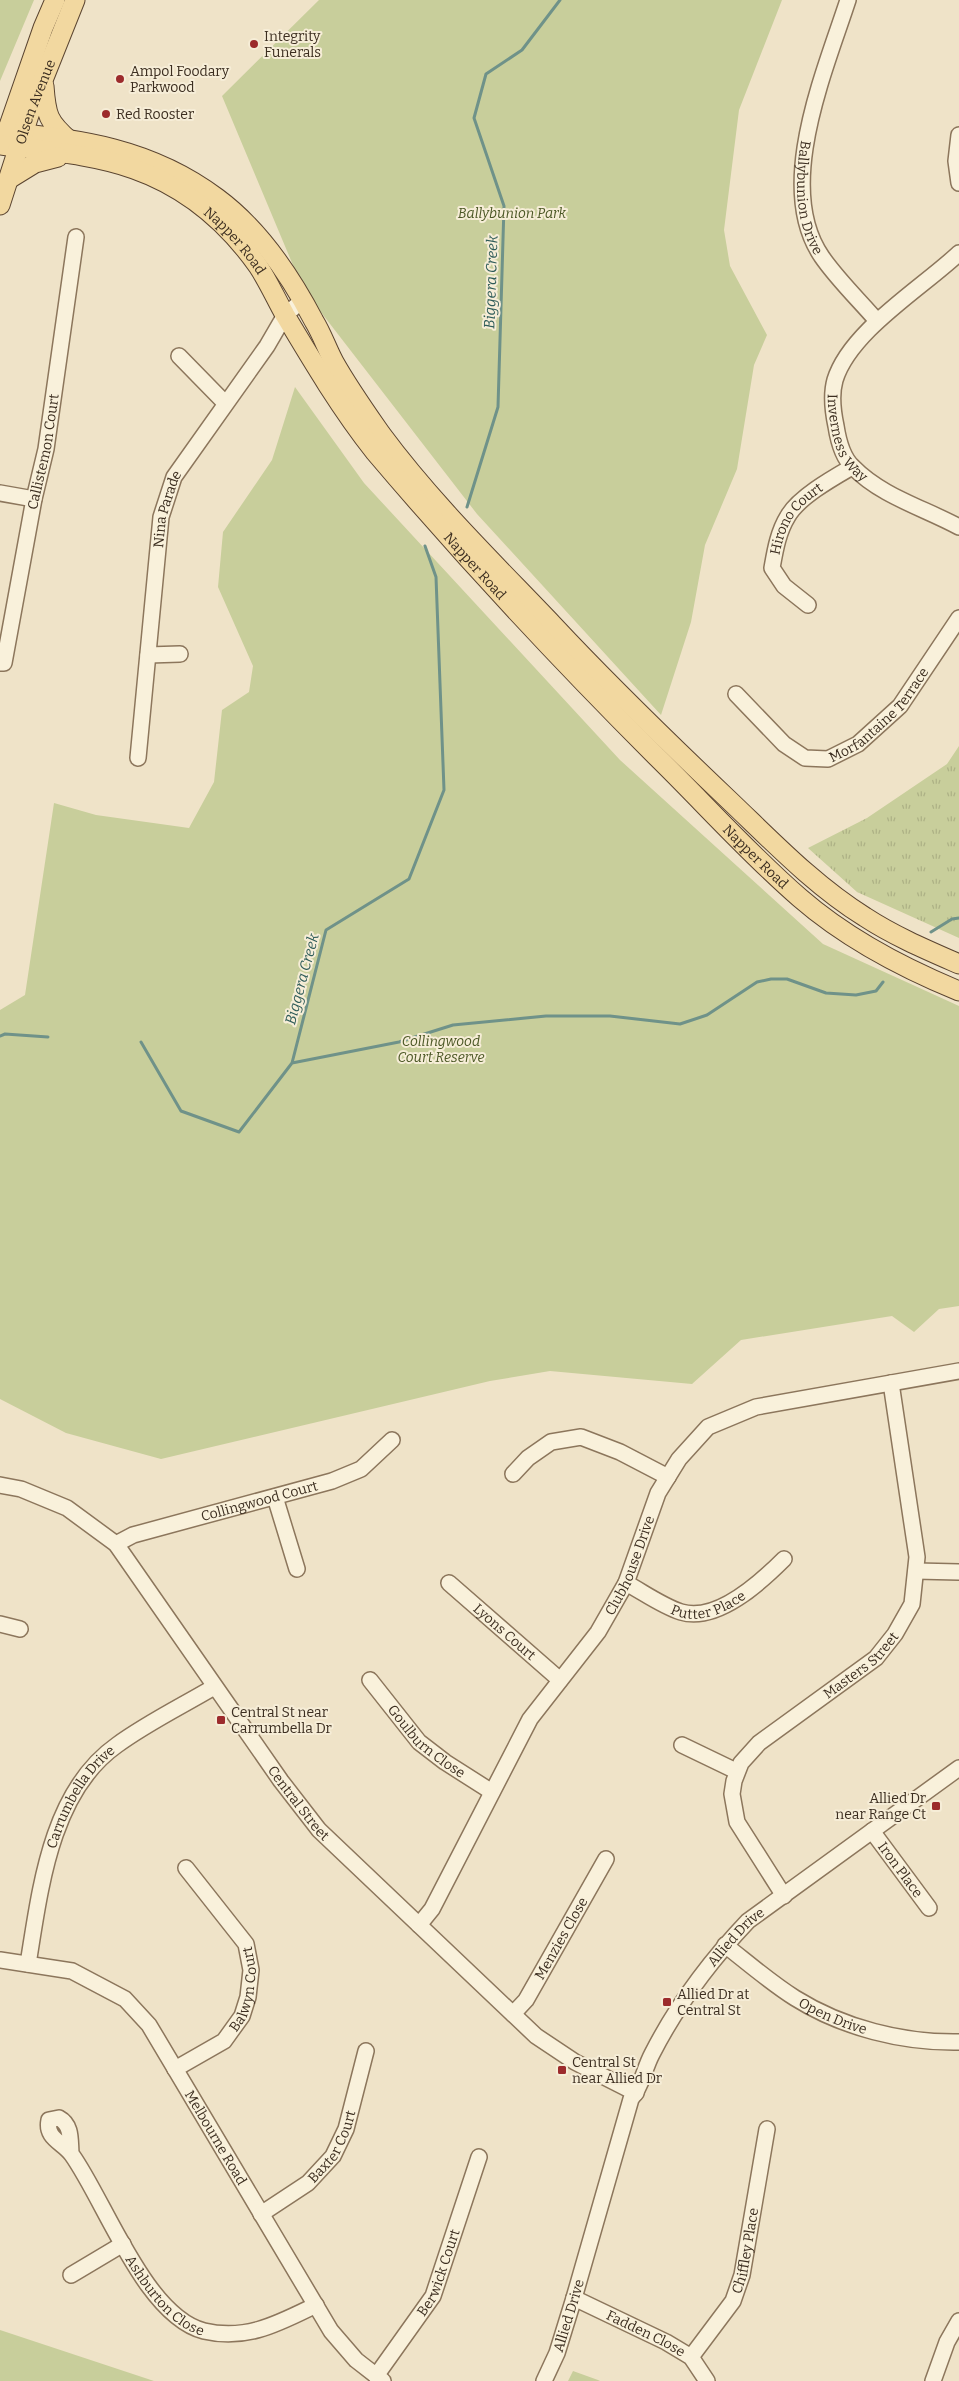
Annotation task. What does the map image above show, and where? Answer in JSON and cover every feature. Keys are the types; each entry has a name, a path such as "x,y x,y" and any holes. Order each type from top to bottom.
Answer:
{"main road":[{"name":"Olsen Avenue","path":"0,205 9,179 7,142 17,100 55,0"},
{"name":"Olsen Avenue","path":"7,142 44,80 75,0"},
{"path":"9,179 35,163 71,148 47,115 44,80"},
{"path":"0,113 17,100"},
{"name":"Napper Road","path":"7,142 137,155 187,177 242,219 263,242 302,301 334,361 383,436 464,531 619,694 786,855 835,898 867,919 959,964"},
{"name":"Napper Road","path":"71,148 133,169 169,184 198,203 240,241 262,272 344,413 375,452 599,699 800,898 841,930 915,972 959,991"}],"street":[{"name":"Ballybunion Drive","path":"848,0 818,94 803,149 802,189 808,227 822,256 877,321"},
{"path":"959,135 956,162 959,183"},
{"name":"Callistemon Court","path":"0,662 4,663 34,499 46,449 76,237"},
{"name":"Inverness Way","path":"959,253 935,276 877,321 846,358 835,381 833,409 838,440 852,467 886,492 959,527"},
{"name":"Nina Parade","path":"138,758 164,509 174,477 225,403 268,346 286,315 302,301"},
{"path":"179,356 225,403"},
{"name":"Hirono Court","path":"808,605 784,586 772,568 777,542 788,515 816,489 852,467"},
{"path":"0,493 34,499"},
{"name":"Morfantaine Terrace","path":"736,694 784,744 805,758 828,759 858,744 900,706 959,618"},
{"path":"148,655 180,654"},
{"name":"Clubhouse Drive","path":"418,1925 432,1909 530,1719 598,1632 626,1582 658,1493 679,1460 708,1427 756,1407 959,1371"},
{"name":"Masters Street","path":"736,1771 759,1743 852,1678 876,1658 895,1634 912,1604 917,1557 891,1383"},
{"path":"513,1474 528,1458 551,1442 581,1437 620,1452 668,1477"},
{"name":"Collingwood Court","path":"116,1544 133,1535 332,1481 362,1469 392,1440"},
{"name":"Central Street","path":"0,1485 21,1489 67,1508 116,1544 281,1782 319,1830 513,2014 554,2049 636,2093"},
{"path":"275,1497 297,1569"},
{"name":"Putter Place","path":"626,1582 682,1612 706,1612 731,1602 755,1588 784,1559"},
{"path":"916,1571 959,1572"},
{"name":"Lyons Court","path":"449,1583 560,1680"},
{"path":"0,1624 20,1629"},
{"name":"Goulburn Close","path":"370,1680 419,1742 445,1762 492,1792"},
{"name":"Carrumbella Drive","path":"28,1964 44,1868 72,1795 93,1768 116,1746 214,1687"},
{"path":"682,1745 736,1771 732,1794 737,1822 784,1896"},
{"name":"Allied Drive","path":"544,2381 557,2353 574,2298 631,2099 636,2093 651,2055 696,1981 748,1921 959,1768"},
{"name":"Iron Place","path":"872,1831 929,1908"},
{"name":"Menzies Close","path":"513,2014 526,2000 606,1859"},
{"name":"Balwyn Court","path":"175,2069 224,2041 242,2016 248,1997 251,1970 246,1944 186,1868"},
{"name":"Open Drive","path":"725,1946 796,1999 845,2022 892,2037 936,2042 959,2042"},
{"name":"Melbourne Road","path":"0,1960 72,1972 125,1999 149,2025 316,2305 338,2338 356,2360 380,2378"},
{"name":"Baxter Court","path":"261,2214 308,2183 333,2156 346,2129 366,2051"},
{"name":"Chiffley Place","path":"691,2357 732,2301 742,2275 767,2129"},
{"name":"Ashburton Close","path":"71,2153 122,2244 155,2293 177,2317 203,2330 237,2334 265,2329 316,2305"},
{"name":"Berwick Court","path":"380,2378 433,2296 479,2157"},
{"path":"71,2275 122,2244"},
{"name":"Fadden Close","path":"574,2298 666,2342 691,2357 707,2381"},
{"path":"933,2381 947,2342 959,2321"}],"green space":[{"path":"0,0 34,0 0,81"},
{"name":"Ballybunion Park","path":"319,0 782,0 739,110 724,230 730,266 767,335 754,365 737,469 705,545 691,622 661,715 477,514 303,289 222,96"},
{"name":"Collingwood Court Reserve","path":"295,387 364,483 620,760 823,944 959,1006 959,1306 939,1309 914,1332 892,1316 741,1340 692,1384 550,1371 490,1381 161,1459 66,1433 0,1399 0,1010 25,995 54,803 96,815 189,828 214,782 222,710 249,692 253,666 218,587 223,532 272,460"},
{"path":"959,746 959,938 857,892 808,848 867,818 947,764"},
{"path":"0,2330 154,2381 0,2381"},
{"path":"573,2371 598,2380 600,2381 568,2381"}],"waterway":[{"name":"Biggera Creek","path":"467,507 498,407 504,206 474,118 486,74 522,50 560,0"},
{"name":"Biggera Creek","path":"141,1042 181,1111 239,1132 292,1063 326,930 409,879 444,790 436,577 425,546"},
{"path":"931,932 952,919 959,918"},
{"path":"292,1063 399,1042 453,1025 546,1016 610,1016 680,1024 707,1015 757,982 771,979 787,979 826,993 856,995 876,991 883,982"},
{"name":"Biggera Creek","path":"0,1036 5,1034 48,1037"}],"place":[{"name":"Integrity Funerals","path":"254,44"},
{"name":"Ampol Foodary Parkwood","path":"120,79"},
{"name":"Red Rooster","path":"106,114"},
{"name":"Central St near Carrumbella Dr","path":"221,1720"},
{"name":"Allied Dr near Range Ct","path":"936,1806"},
{"name":"Allied Dr at Central St","path":"667,2002"},
{"name":"Central St near Allied Dr","path":"562,2070"}]}
